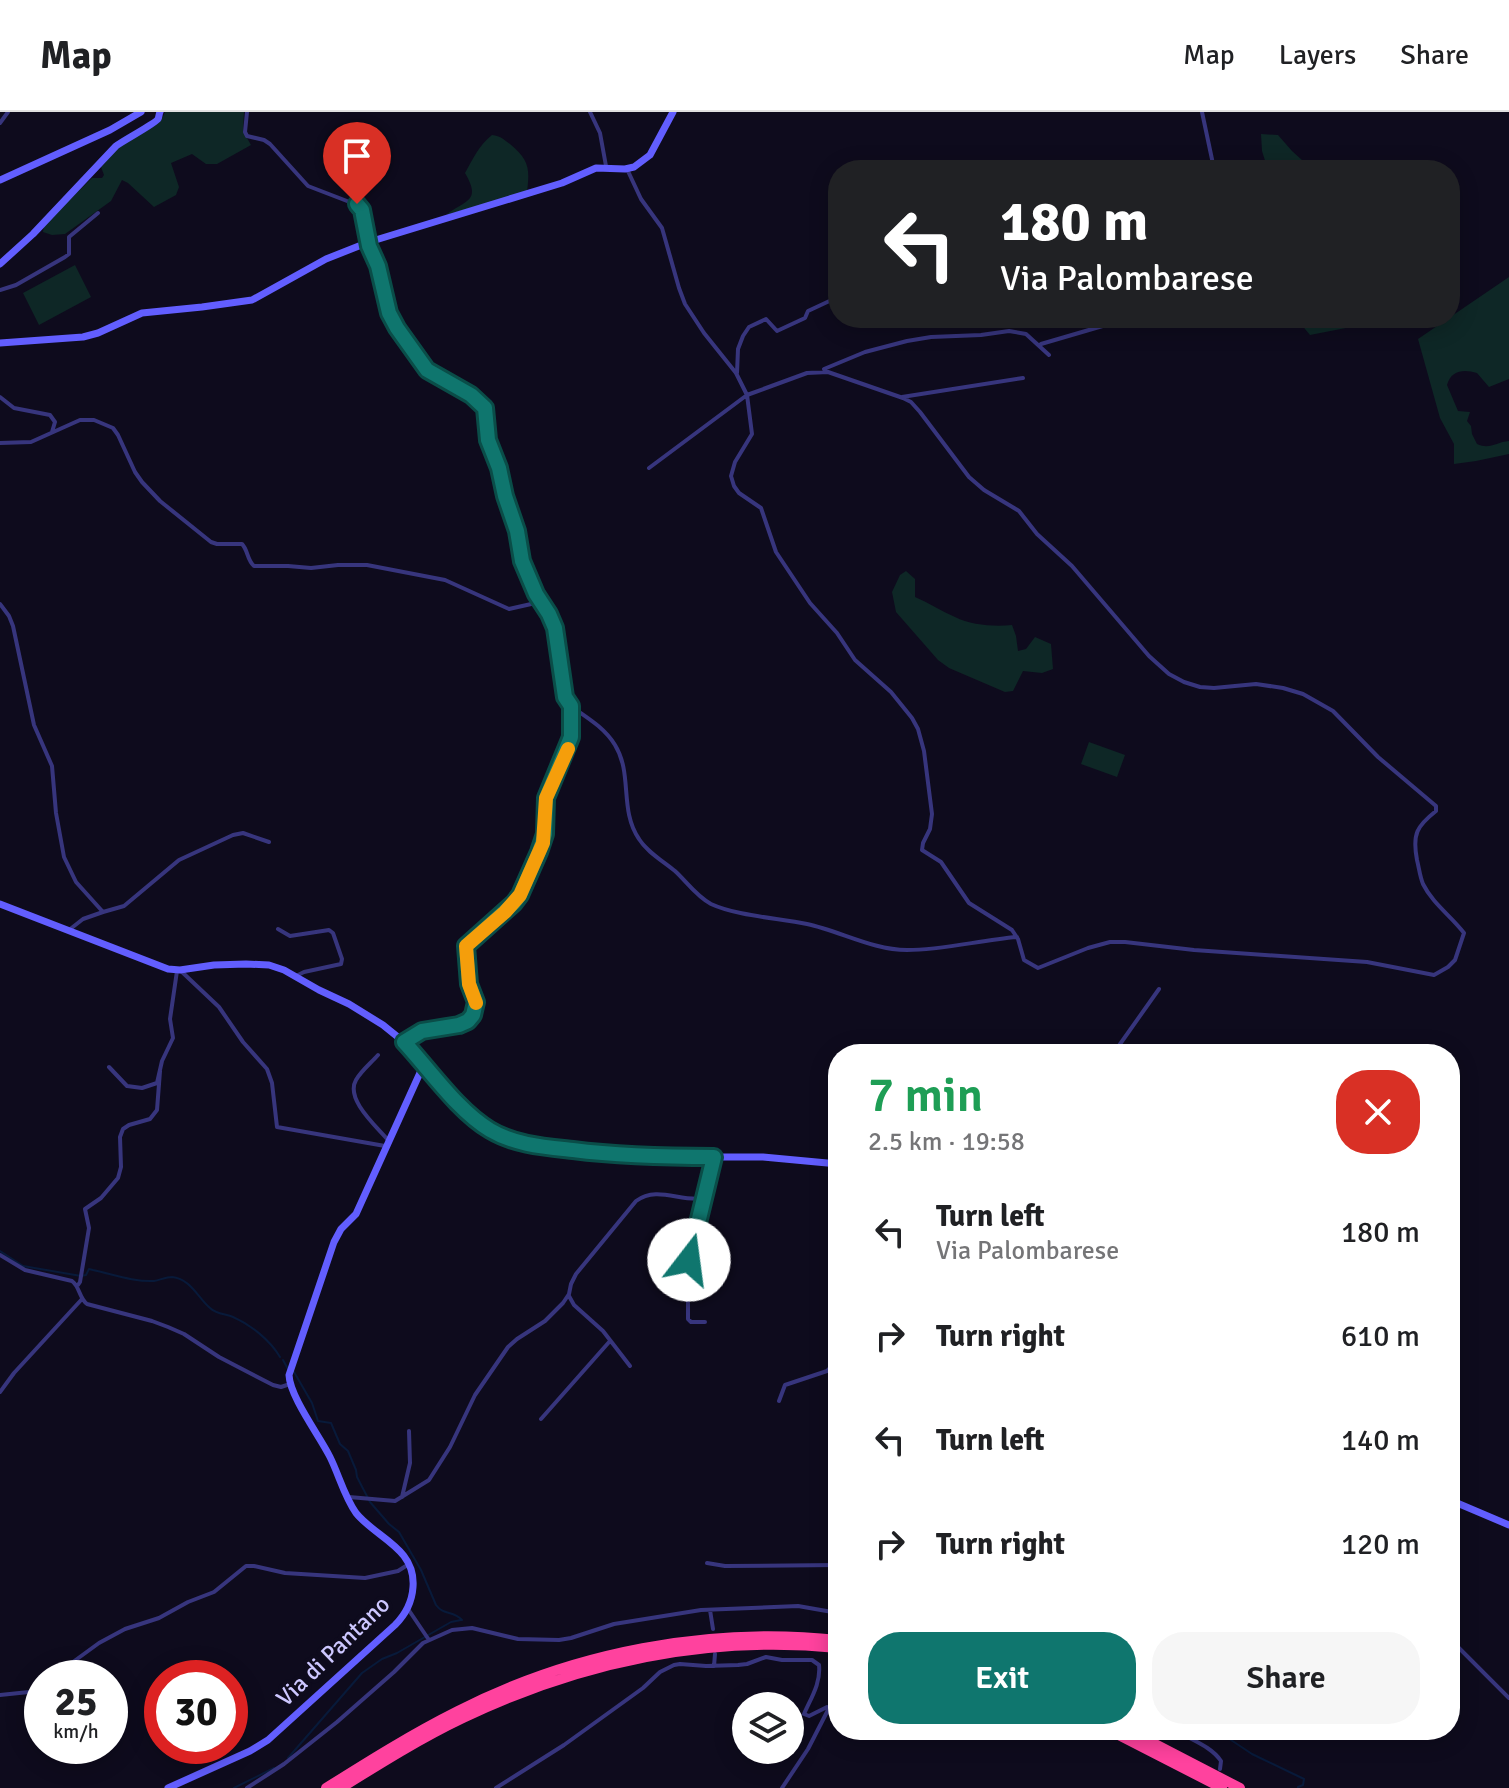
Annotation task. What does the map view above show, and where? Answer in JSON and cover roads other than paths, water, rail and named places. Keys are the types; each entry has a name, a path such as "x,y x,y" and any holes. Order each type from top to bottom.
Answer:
{"highway":[{"path":"326,1788 391,1747 460,1710 580,1663 649,1647 706,1639 828,1639"},
{"path":"341,1788 395,1754 463,1718 583,1671 706,1647 828,1647"},
{"path":"1128,1740 1222,1788"},
{"path":"1147,1740 1240,1788"}],"street":[{"path":"0,123 8,112"},
{"path":"0,180 110,130 141,112"},
{"path":"0,264 33,234 116,146 157,120 160,112"},
{"path":"247,112 247,136 272,145 309,187 360,206 391,318 417,358 432,374 464,391 485,408 488,440 517,531 522,561 555,628 565,697 571,706 601,729 619,753 625,771 627,809 639,839 699,895 711,904 726,909 811,925 899,949 1017,937"},
{"path":"590,112 600,133 607,167"},
{"path":"0,343 85,337 142,313 248,301 326,259 369,242 562,183 593,169 627,169 640,164 650,155 673,112"},
{"path":"1202,112 1212,160"},
{"path":"627,169 641,199 661,226 684,302 737,375 747,395 752,434 735,459 731,476 734,486 739,493 760,506 774,548 810,603 854,658 887,688 916,724 923,747 932,814 923,851 941,862 969,903 1006,925 1017,937 1023,959 1037,968 1085,948 1125,942 1194,950 1362,961 1434,975 1455,960 1464,934 1425,888 1415,851 1415,838 1421,824 1436,811 1436,806 1380,760 1333,711 1303,694 1261,684 1200,687 1170,675 1149,656 1070,564 1035,532 1019,511 972,479 914,405 900,397 823,371"},
{"path":"0,290 16,285 69,254 69,237 98,213"},
{"path":"737,375 738,349 749,327 766,319 777,331 805,318 808,311 828,302"},
{"path":"1039,344 1099,328"},
{"path":"649,468 747,395 798,376 823,371 869,351 919,338 1015,331 1026,334 1049,355"},
{"path":"900,397 1023,378"},
{"path":"0,397 14,408 50,415 55,422 51,434"},
{"path":"0,443 27,443 83,419 94,420 111,427 118,435 138,476 158,499 212,543 244,545 256,567 363,565 442,579 509,609 541,602"},
{"path":"0,604 13,626 35,727 51,763 65,860 78,884 103,912"},
{"path":"404,1042 422,1031 463,1023 474,1013 476,1000 469,984 466,946 514,903 539,852 545,834 546,798 571,737 571,706"},
{"path":"69,930 81,920 124,906 177,862 235,834 246,834 269,842"},
{"path":"0,904 161,967 179,970 217,964 277,967 370,1016 404,1042 477,1121 511,1140 637,1157 776,1158 828,1163"},
{"path":"278,929 290,936 329,930 333,933 342,963 296,976"},
{"path":"77,1286 88,1241 89,1224 85,1209 101,1198 118,1178 123,1129 150,1119 157,1110 162,1059 173,1038 170,1019 179,970"},
{"path":"179,970 215,1003 245,1045 267,1069 272,1082 277,1127 387,1143"},
{"path":"1120,1044 1159,989"},
{"path":"378,1055 355,1080 353,1093 387,1143"},
{"path":"76,1660 122,1630 161,1617 214,1592 246,1566 282,1573 368,1578 398,1571 409,1564 398,1548 361,1518 347,1496 328,1453 290,1384 290,1369 334,1242 356,1214 424,1064"},
{"path":"109,1067 123,1084 137,1088 156,1084 160,1071"},
{"path":"705,1322 691,1322 688,1319 687,1276 714,1157"},
{"path":"347,1496 390,1502 402,1499 432,1477 473,1398 508,1347 547,1319 563,1303 577,1273 639,1199 655,1193 705,1198"},
{"path":"0,1255 21,1268 72,1281 82,1299 89,1304 160,1323 273,1385 281,1387 290,1384"},
{"path":"569,1294 574,1305 600,1328 630,1366"},
{"path":"0,1392 82,1299"},
{"path":"541,1419 610,1341"},
{"path":"779,1401 785,1385 828,1370"},
{"path":"402,1499 410,1461 409,1431"},
{"path":"1460,1504 1509,1525"},
{"path":"707,1563 725,1566 828,1565"},
{"name":"Via di Pantano","path":"168,1788 265,1743 395,1625 408,1608 414,1584 409,1564"},
{"path":"247,1788 288,1761 340,1719 414,1651 450,1631 468,1628 520,1640 561,1640 614,1624 710,1610 801,1606 828,1611"},
{"path":"408,1608 429,1640"},
{"path":"710,1610 713,1629"},
{"path":"1460,1649 1509,1698"},
{"path":"714,1666 715,1654"},
{"path":"496,1788 564,1745 639,1692 662,1671 679,1664 745,1665 764,1657 812,1660 818,1664 820,1672 805,1716 828,1706"},
{"path":"0,1695 24,1693"},
{"path":"782,1788 828,1712"},
{"path":"1193,1740 1219,1757 1220,1769"}],"waterway":[{"path":"0,1251 23,1266 81,1276 86,1275 89,1269 139,1280 179,1278 212,1310 233,1317 253,1329 280,1357"},
{"path":"283,1360 288,1369"},
{"path":"294,1372 312,1403 318,1421 331,1423 340,1444 348,1451 370,1502 399,1532 421,1570 436,1605 462,1620"},
{"path":"288,1758 362,1673 451,1622 461,1620"},
{"path":"1231,1740 1252,1754 1304,1779 1303,1785 1298,1788"},
{"path":"234,1788 274,1768"}]}
